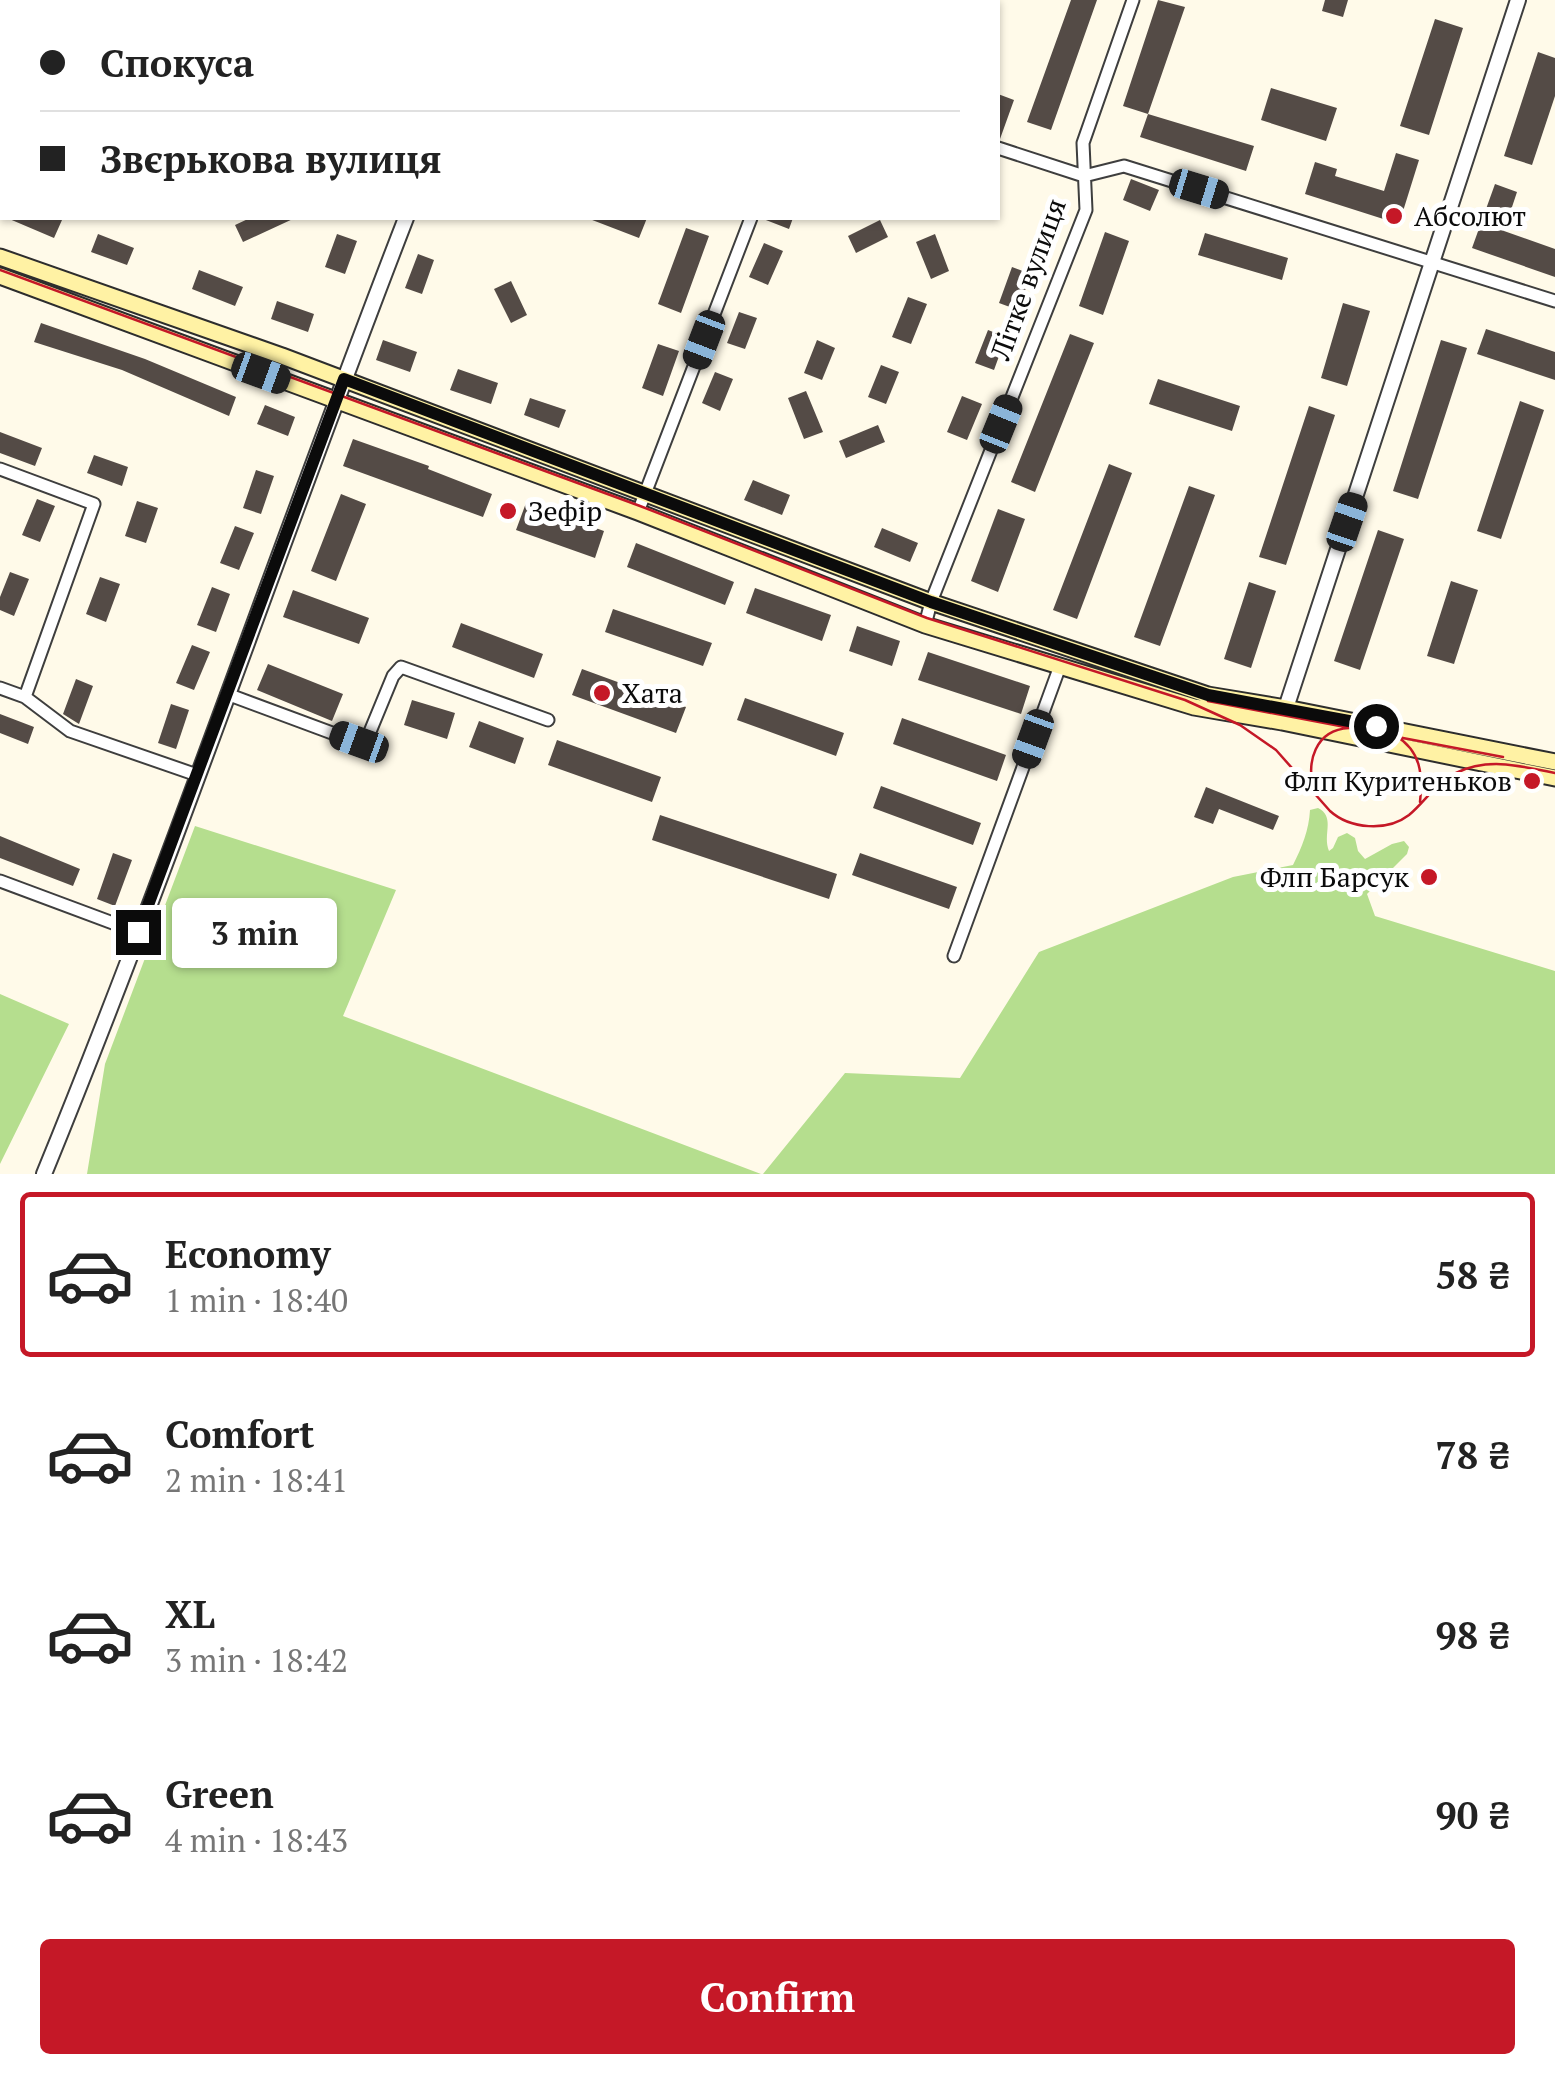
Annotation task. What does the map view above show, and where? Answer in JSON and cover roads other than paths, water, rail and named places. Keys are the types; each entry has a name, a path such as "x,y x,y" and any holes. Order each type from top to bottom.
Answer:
{"main road":[{"path":"0,256 344,379 931,602 1208,695 1555,778"},
{"path":"0,276 638,512 925,625 1194,707 1284,715 1555,762"}],"street":[{"name":"Літке вулиця","path":"925,625 1086,210 1083,143 1132,0"},
{"path":"1284,715 1518,0"},
{"path":"1000,149 1084,176 1124,166 1555,301"},
{"path":"44,1174 405,220"},
{"path":"638,512 750,220"},
{"path":"0,468 94,504 25,697"},
{"path":"954,956 1060,666"},
{"path":"227,694 359,742 367,738 393,676 401,667 548,720"},
{"path":"0,688 25,697 70,732 197,775"},
{"path":"0,880 138,932"}],"tram line":[{"path":"0,270 640,506 927,618 1185,700 1240,725 1276,750 1330,811 1348,822 1380,826 1400,820 1449,777 1480,765 1505,764 1555,773"},
{"path":"1208,701 1503,757"},
{"path":"1314,790 1311,769 1316,749 1328,735 1349,728"},
{"path":"1396,736 1411,749 1418,764 1420,802"}],"place":[{"name":"Абсолют","path":"1394,216"},
{"name":"Зефір","path":"508,511"},
{"name":"Хата","path":"602,693"},
{"name":"Флп Куритеньков","path":"1532,781"},
{"name":"Флп Барсук","path":"1429,877"}]}
